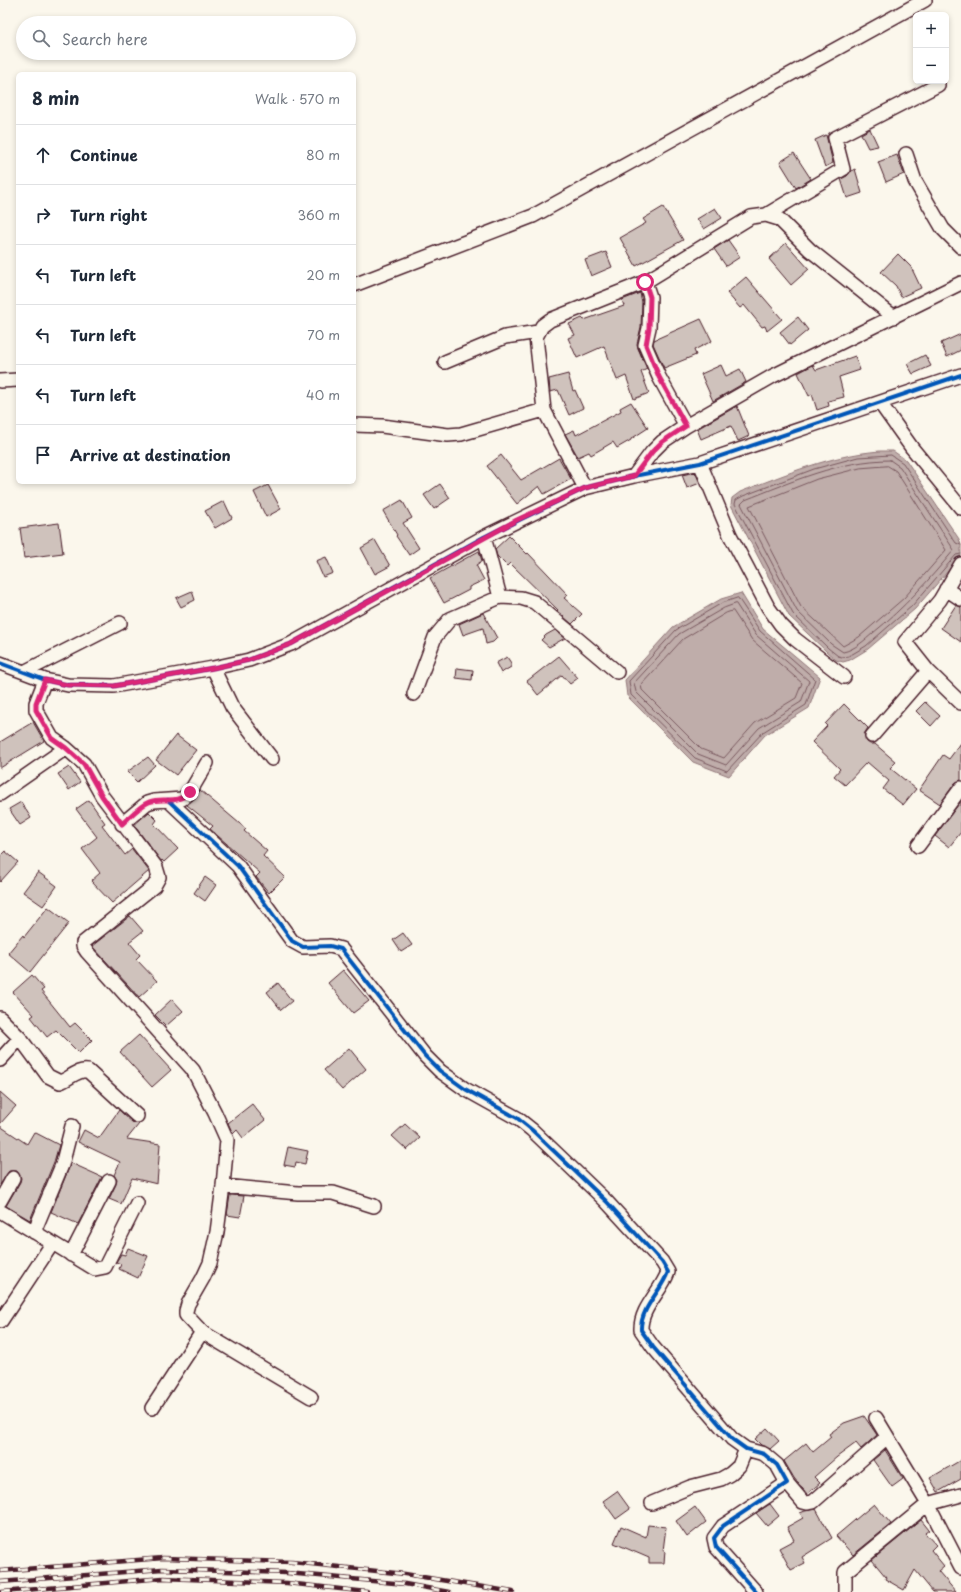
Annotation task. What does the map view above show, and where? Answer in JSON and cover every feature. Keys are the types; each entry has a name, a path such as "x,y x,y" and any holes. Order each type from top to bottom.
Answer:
{"street":[{"path":"356,285 533,216 925,0"},
{"path":"585,488 544,410 536,337 542,326 550,320 645,282 752,217 766,215 843,169 835,138 938,85"},
{"path":"906,154 915,181 943,229 961,247"},
{"path":"766,215 779,219 810,250 894,317"},
{"path":"645,282 650,297 649,328 646,345 659,377 686,426"},
{"path":"634,476 652,452 662,442 686,426 773,376 961,283"},
{"path":"445,362 506,337 538,332"},
{"path":"0,663 26,671 45,680 68,685 114,686 249,660 291,644 484,537 585,488 634,476 700,463 961,375"},
{"path":"0,381 16,380"},
{"path":"880,403 912,448 961,508"},
{"path":"356,425 382,426 448,435 461,434 544,410"},
{"path":"700,463 734,541 768,607 781,625 795,639 844,677"},
{"path":"484,537 500,597"},
{"path":"961,564 940,600 905,642 928,671 961,703"},
{"path":"946,589 961,599"},
{"path":"414,694 435,637 450,619 500,597 521,598 534,602 617,672"},
{"path":"26,671 120,623"},
{"path":"213,668 232,707 272,759"},
{"path":"872,736 928,671"},
{"path":"45,680 36,703 36,710 52,738 84,764 102,796 156,867 159,879 154,886 83,943 83,946 193,1070 227,1140 217,1232 210,1263 188,1304 186,1315 202,1332 311,1397"},
{"path":"0,794 66,748"},
{"path":"122,824 147,803 182,799 190,792 207,763"},
{"path":"918,846 961,788"},
{"path":"168,800 238,866 295,944 303,947 330,946 341,949 425,1056 440,1070 465,1089 517,1118 532,1130 606,1201 662,1262 668,1272 643,1316 641,1330 732,1439 746,1449 764,1454 777,1465 787,1483 803,1502 813,1502 887,1437"},
{"path":"0,1018 20,1038 48,1076 55,1081 60,1082 78,1072 88,1071 137,1116"},
{"path":"0,1060 20,1038"},
{"path":"34,1232 62,1165 72,1126"},
{"path":"0,1201 13,1178"},
{"path":"71,1255 109,1181"},
{"path":"223,1186 298,1193 333,1193 374,1206"},
{"path":"0,1211 95,1269 105,1267 137,1203"},
{"path":"1,1321 52,1244"},
{"path":"152,1408 202,1332"},
{"path":"876,1418 928,1504 961,1568"},
{"path":"652,1503 690,1487 721,1479 730,1474 739,1466 746,1449"},
{"path":"756,1592 716,1546 714,1538 723,1526 787,1483"},
{"path":"845,1592 845,1572 928,1504 961,1495"}],"water":[{"path":"893,451 906,460 959,539 961,545 961,556 915,609 868,649 850,660 843,662 836,660 789,616 731,505 732,498 740,492 809,466 862,453"},
{"path":"741,593 763,629 820,677 809,708 765,735 729,776 693,762 627,696 625,680 673,627 721,599"}],"building":[{"path":"870,129 878,146 868,148 861,134"},
{"path":"826,135 833,163 825,167 815,140"},
{"path":"794,153 811,179 796,188 780,162"},
{"path":"897,155 904,174 886,182 878,162"},
{"path":"855,169 862,193 847,198 841,179"},
{"path":"663,207 683,240 636,266 620,238 646,223 643,219"},
{"path":"715,208 722,218 704,229 697,219"},
{"path":"728,240 740,257 726,266 714,249"},
{"path":"786,243 809,269 791,285 769,259"},
{"path":"606,252 612,267 591,276 585,260"},
{"path":"898,254 911,267 921,288 901,297 896,286 881,272"},
{"path":"746,277 782,319 767,331 765,326 762,327 744,305 740,308 727,293"},
{"path":"640,293 642,302 641,327 637,344 647,369 641,372 649,393 634,399 626,376 617,380 604,346 577,358 568,338 575,335 569,324 582,318 584,320 624,306 622,300"},
{"path":"798,317 808,330 790,345 780,332"},
{"path":"701,319 712,341 694,350 696,355 664,368 653,344 654,340"},
{"path":"961,334 961,350 947,357 941,343"},
{"path":"925,355 931,366 913,374 907,364"},
{"path":"855,356 860,370 839,377 844,397 828,401 829,406 817,410 812,394 809,396 798,373 813,365 816,370"},
{"path":"721,365 726,376 740,369 746,382 713,401 701,374"},
{"path":"568,374 573,391 575,390 583,408 569,415 558,390 550,392 549,379"},
{"path":"631,402 648,428 617,448 613,442 591,455 589,452 578,457 565,434 574,430 576,435 621,411 620,408"},
{"path":"737,406 749,436 738,441 731,426 701,439 697,429"},
{"path":"501,455 521,480 559,458 571,479 544,494 539,486 517,504 487,466"},
{"path":"695,472 700,483 687,488 682,475"},
{"path":"440,484 450,498 434,509 424,495"},
{"path":"268,485 281,509 266,517 254,492"},
{"path":"402,500 412,518 403,523 419,548 409,555 396,536 397,535 383,511"},
{"path":"224,501 232,518 215,528 205,511"},
{"path":"59,523 63,553 24,558 20,528"},
{"path":"509,536 527,554 528,553 568,595 564,598 582,614 572,624 557,611 558,610 510,563 507,566 497,556 495,549"},
{"path":"375,540 390,566 375,574 361,548"},
{"path":"479,551 482,561 476,565 484,580 469,587 469,590 444,603 430,578"},
{"path":"326,557 333,573 323,577 316,561"},
{"path":"192,591 195,600 181,607 176,598"},
{"path":"956,605 961,607 961,642 941,628"},
{"path":"483,613 497,638 493,642 486,644 483,628 463,635 459,624"},
{"path":"555,630 565,638 549,647 541,640"},
{"path":"559,656 578,678 570,684 562,675 538,695 527,681"},
{"path":"507,657 511,663 511,667 501,673 496,663"},
{"path":"457,668 473,670 472,680 456,678"},
{"path":"925,702 940,716 931,726 916,711"},
{"path":"844,704 868,728 864,734 867,742 870,744 875,744 896,762 890,768 916,789 903,805 883,789 889,781 867,762 845,785 834,776 840,769 812,742 827,726 825,724"},
{"path":"33,722 44,741 0,768 0,742"},
{"path":"176,735 196,750 176,775 156,760"},
{"path":"961,743 961,780 955,783 940,804 919,790 943,755 949,759"},
{"path":"148,757 155,765 137,782 127,772"},
{"path":"69,767 80,782 69,790 58,774"},
{"path":"200,790 246,829 244,831 267,851 263,856 285,877 269,893 256,877 260,873 210,829 213,826 187,805 195,798"},
{"path":"89,800 105,823 102,825 125,855 132,849 149,871 112,903 91,881 100,873 82,849 97,837 76,809"},
{"path":"961,801 961,832 949,847 935,836"},
{"path":"21,802 31,818 20,825 9,809"},
{"path":"149,812 157,820 154,824 178,849 164,862 162,860 161,861 134,825"},
{"path":"5,851 18,862 0,882 0,856"},
{"path":"38,872 57,886 43,906 23,892"},
{"path":"205,877 216,885 205,901 194,893"},
{"path":"48,907 69,923 30,972 8,953 23,935 24,937"},
{"path":"130,916 143,931 129,942 140,955 136,959 157,981 139,997 92,946"},
{"path":"403,933 412,945 401,952 393,940"},
{"path":"343,970 369,1001 353,1013 328,983"},
{"path":"32,975 44,989 41,991 70,1027 75,1023 92,1040 79,1053 56,1030 47,1037 31,1017 34,1015 13,992"},
{"path":"278,983 292,1001 281,1010 267,992"},
{"path":"172,999 183,1011 166,1026 155,1015"},
{"path":"139,1035 171,1070 152,1087 120,1052"},
{"path":"349,1048 366,1069 342,1090 324,1070"},
{"path":"0,1092 16,1106 0,1124"},
{"path":"252,1104 265,1120 243,1138 237,1130 233,1134 228,1123"},
{"path":"119,1110 132,1122 139,1124 127,1139 160,1144 157,1184 132,1178 121,1204 109,1199 116,1184 117,1180 114,1175 120,1162 78,1142 84,1130 99,1138"},
{"path":"405,1124 420,1138 407,1150 392,1136"},
{"path":"0,1126 27,1144 34,1132 59,1145 54,1162 30,1220 6,1206 21,1178 17,1171 9,1171 0,1185"},
{"path":"288,1147 308,1151 305,1164 296,1162 295,1167 284,1165"},
{"path":"71,1163 102,1177 78,1224 51,1212"},
{"path":"230,1195 244,1196 240,1217 227,1215"},
{"path":"128,1248 148,1256 138,1278 119,1269 121,1264 116,1262 121,1254 125,1255"},
{"path":"864,1416 877,1435 861,1449 856,1443 837,1457 814,1477 820,1483 807,1494 794,1478 784,1461 806,1443 813,1452 831,1437 829,1434 844,1423"},
{"path":"767,1428 779,1441 770,1449 761,1445 755,1439"},
{"path":"885,1450 903,1479 892,1487 873,1460"},
{"path":"961,1460 961,1479 938,1492 930,1478"},
{"path":"617,1491 630,1509 616,1519 603,1501"},
{"path":"770,1504 779,1516 767,1526 756,1513"},
{"path":"874,1504 891,1524 853,1555 836,1536"},
{"path":"695,1507 706,1522 687,1537 676,1521"},
{"path":"816,1509 832,1538 802,1557 805,1563 791,1570 779,1548 794,1540 787,1527 803,1518 800,1513"},
{"path":"921,1520 929,1530 925,1533 936,1545 931,1550 944,1566 938,1571 956,1592 933,1592 915,1570 904,1590 885,1579 886,1577 872,1560"},
{"path":"648,1525 666,1527 663,1551 665,1551 664,1563 649,1563 649,1558 614,1543 621,1526 646,1537"}],"railway":[{"path":"0,1571 163,1558 292,1562 405,1574 513,1592"},
{"path":"0,1582 162,1569 287,1573 405,1584 449,1592"},
{"path":"2,1592 163,1578 287,1583 367,1592"}],"cycle path":[{"path":"0,663 45,680 68,685 114,686 249,660 291,644 484,537 585,488 634,476 700,463 961,375"},
{"path":"168,800 238,866 292,941 303,947 330,946 341,949 425,1056 440,1071 465,1089 517,1118 532,1130 606,1201 662,1262 668,1272 647,1307 641,1330 653,1347 732,1439 746,1449 764,1454 777,1465 787,1483 723,1526 714,1538 716,1547 756,1592"}],"route":[{"path":"190,792 182,799 147,803 122,824 102,796 84,764 52,738 36,710 36,703 45,680 68,685 114,686 249,660 291,644 517,520 585,488 634,476 652,452 662,442 686,426 659,377 646,345 649,328 650,297 645,282"}]}
